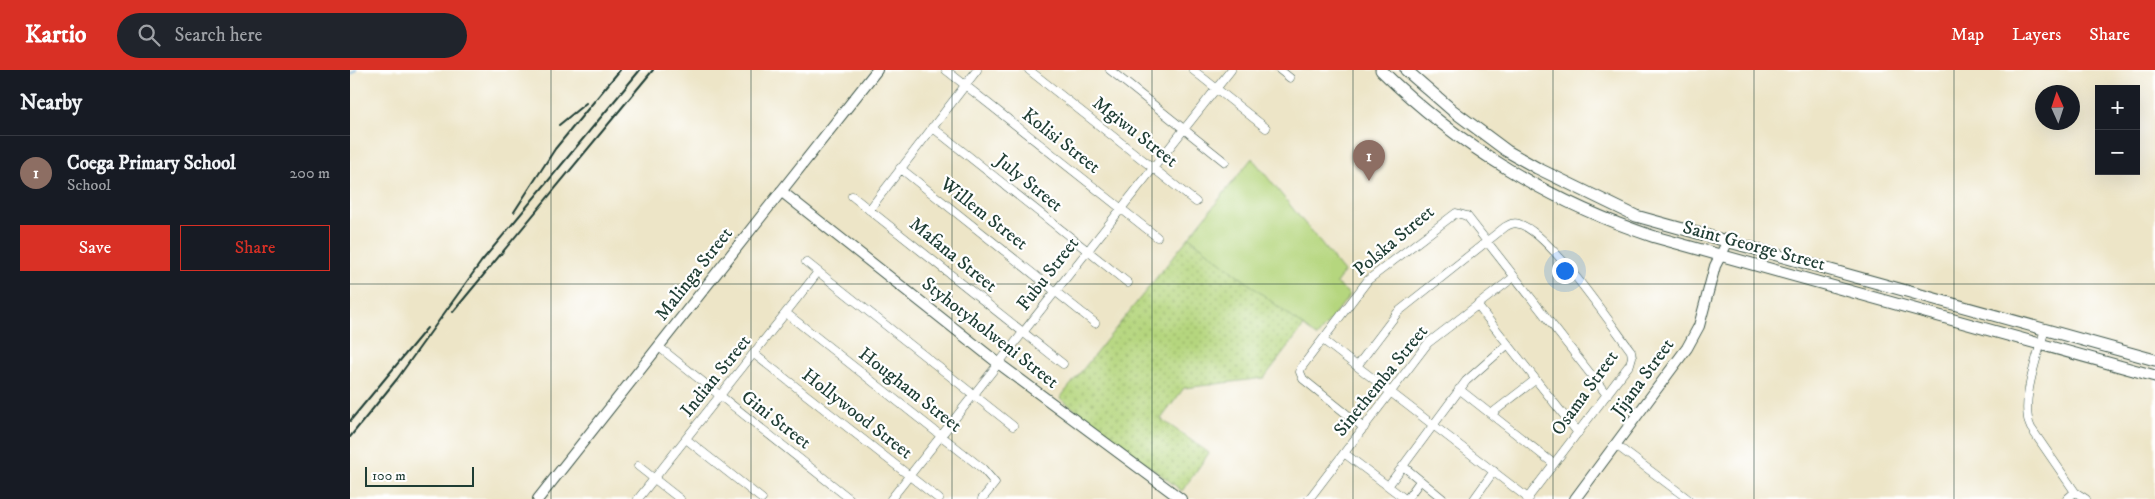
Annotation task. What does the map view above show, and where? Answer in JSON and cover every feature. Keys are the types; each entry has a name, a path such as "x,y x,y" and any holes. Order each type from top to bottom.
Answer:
{"main road":[{"name":"Saint George Street","path":"1381,70 1457,135 1520,178 1597,216 1628,228 2155,376"},
{"name":"Saint George Street","path":"1406,70 1478,131 1537,168 1636,216 2155,360"}],"street":[{"name":"Malinga Street","path":"538,499 877,70"},
{"name":"Kolisi Street","path":"946,70 1157,237"},
{"path":"869,210 978,70"},
{"name":"Mgiwu Street","path":"1030,70 1196,202"},
{"path":"1110,70 1225,162"},
{"path":"1193,70 1266,128"},
{"name":"Fubu Street","path":"891,499 1231,70"},
{"path":"1280,70 1290,78"},
{"name":"July Street","path":"932,127 1128,283"},
{"name":"Willem Street","path":"900,168 1096,323"},
{"name":"Styhotyholweni Street","path":"781,191 998,363 1181,499"},
{"name":"Mafana Street","path":"852,196 1063,364"},
{"name":"Polska Street","path":"1364,428 1303,379 1301,376 1303,365 1368,280 1453,214 1459,213 1467,216 1608,395"},
{"name":"Osama Street","path":"1323,340 1356,366 1391,393 1494,471 1528,499 1608,395 1630,364 1632,353 1592,298 1546,241 1522,224 1510,224 1400,310 1356,366"},
{"path":"1714,237 1716,253"},
{"name":"Jijana Street","path":"1575,499 1687,348 1696,333 1715,266 1716,253 1728,241"},
{"path":"806,262 1013,426"},
{"name":"Indian Street","path":"638,499 818,272"},
{"name":"Sinethemba Street","path":"1312,498 1428,343 1514,277"},
{"path":"1477,305 1578,432"},
{"name":"Hougham Street","path":"786,312 983,469 995,483 982,499"},
{"path":"2044,329 2027,401 2027,417 2031,428 2075,492 2086,499"},
{"path":"1388,486 1459,389 1507,345"},
{"name":"Gini Street","path":"658,347 850,499"},
{"name":"Hollywood Street","path":"754,354 939,499"},
{"path":"1490,414 1535,380"},
{"path":"1459,389 1554,464"},
{"path":"686,439 762,499"},
{"path":"1616,445 1688,499"},
{"path":"1344,454 1406,499 1420,481"},
{"path":"638,466 680,499"},
{"path":"1403,466 1443,499"},
{"path":"1474,499 1494,471"},
{"path":"2067,499 2075,492"}],"green space":[{"path":"1252,158 1344,272 1336,283 1350,295 1317,337 1189,237"},
{"path":"1189,237 1304,326 1264,378 1184,388 1161,419 1209,453 1182,491 1060,398"}],"waterway":[{"path":"350,75 356,70"}],"railway":[{"path":"514,212 555,149 620,70"},
{"path":"350,437 397,379 481,262 640,70"},
{"path":"453,312 653,70"},
{"path":"559,125 586,103"},
{"path":"350,421 427,328"}],"place":[{"name":"Coega Primary School","path":"1369,181"}]}
